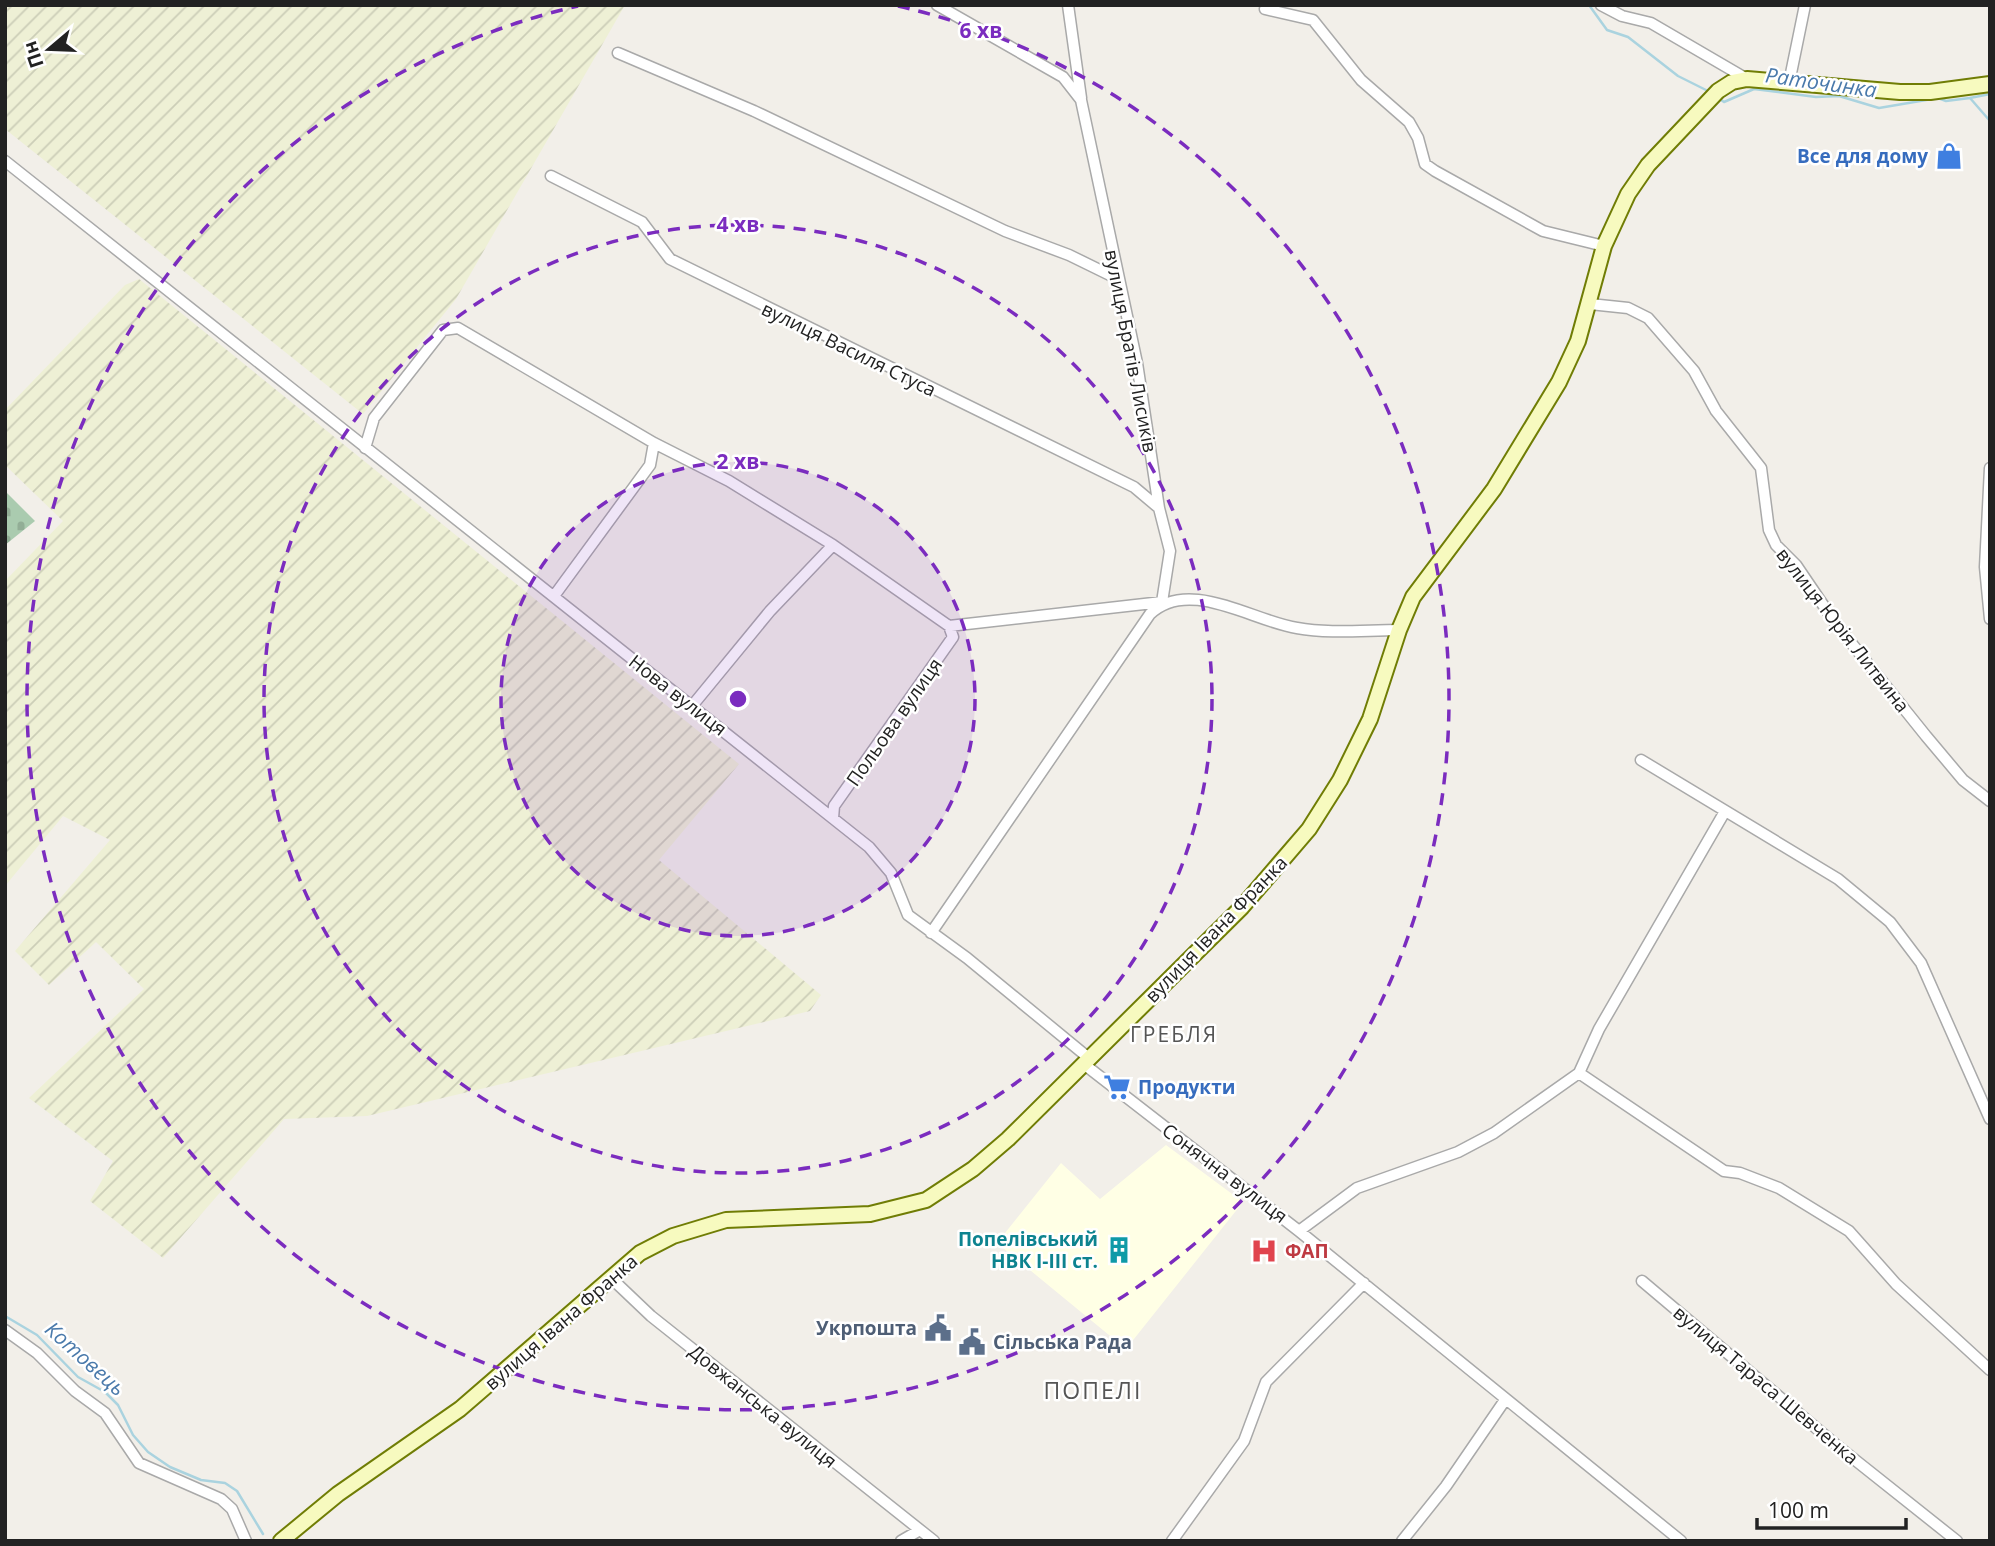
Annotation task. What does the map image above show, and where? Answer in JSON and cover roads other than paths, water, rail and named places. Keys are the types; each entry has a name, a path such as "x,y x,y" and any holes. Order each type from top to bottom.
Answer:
{"main road":[{"name":"вулиця Івана Франка","path":"281,1541 338,1494 460,1409 640,1253 673,1236 726,1220 870,1214 926,1200 982,1161 1088,1062 1242,907 1309,829 1340,780 1370,719 1398,630 1413,597 1514,459 1559,382 1578,341 1604,246 1628,194 1648,165 1718,91 1732,82 1747,79 1930,92 1990,84"}],"street":[{"name":"вулиця Братів Лисиків","path":"937,5 1063,77 1081,100"},
{"name":"вулиця Братів Лисиків","path":"1068,5 1081,100 1137,363 1159,508 1170,551 1162,602"},
{"path":"1601,5 1622,16 1651,23 1747,79"},
{"path":"1789,83 1805,5"},
{"path":"1265,9 1313,20 1362,80 1409,122 1418,138 1425,164 1434,172 1543,231 1604,246"},
{"path":"618,53 754,111 1005,231 1069,254 1118,279"},
{"name":"Нова вулиця","path":"5,161 833,818 881,859 891,873 908,915 967,958 1088,1062"},
{"name":"вулиця Василя Стуса","path":"551,176 642,222 670,259 1134,487 1159,508"},
{"name":"вулиця Юрія Литвина","path":"1590,304 1628,309 1648,318 1695,370 1716,411 1760,468 1769,530 1776,545 1796,565 1836,624 1926,736 1963,780 1990,801"},
{"path":"365,448 374,418 443,330 458,328 654,443 729,481 833,545 949,626 1162,602 1204,602 1236,608 1294,628 1398,630"},
{"path":"554,596 650,466 654,443"},
{"path":"1990,468 1984,567 1990,619"},
{"path":"692,706 770,611 833,545"},
{"path":"931,933 1150,614 1162,602"},
{"name":"Польова вулиця","path":"833,818 834,806 953,637 949,626"},
{"path":"953,637 962,626"},
{"path":"1641,760 1707,799 1724,813 1838,879 1890,922 1921,963 1990,1118"},
{"path":"1299,1231 1357,1188 1458,1152 1494,1133 1580,1073 1598,1029 1724,813"},
{"name":"Сонячна вулиця","path":"1088,1062 1681,1541"},
{"path":"1580,1073 1724,1171 1740,1173 1779,1188 1849,1231 1896,1284 1990,1370"},
{"path":"1989,1101 1990,1118"},
{"name":"Довжанська вулиця","path":"611,1277 651,1316 934,1541"},
{"name":"вулиця Тараса Шевченка","path":"1642,1281 1835,1444 1957,1541"},
{"path":"1172,1541 1244,1441 1266,1382 1364,1283"},
{"path":"5,1330 37,1353 75,1391 105,1413 139,1463 221,1499 232,1509 247,1541"},
{"path":"1402,1541 1446,1486 1505,1400"},
{"path":"901,1541 920,1530"}],"waterway":[{"name":"Раточинка","path":"1589,5 1607,30 1628,37 1678,76 1710,92"},
{"name":"Раточинка","path":"1718,98 1724,102 1754,89 1816,97 1839,96 1879,108 1938,98 1946,101 1970,98 1990,121"},
{"path":"1970,98 1990,94"},
{"name":"Котовець","path":"5,1316 37,1335 78,1377 105,1392 118,1405 133,1435 148,1452 170,1467 201,1480 225,1483 237,1491 263,1534"}],"place":[{"name":"Все для дому","path":"1949,156"},
{"name":"Продукти","path":"1117,1087"},
{"name":"Попелівський НВК І-ІІІ ст.","path":"1119,1250"},
{"name":"ФАП","path":"1264,1251"},
{"name":"Укрпошта","path":"938,1328"},
{"name":"Сільська Рада","path":"972,1342"}],"district":[{"name":"ГРЕБЛЯ","path":"1174,1035"},
{"name":"ПОПЕЛІ","path":"1093,1391"}]}
